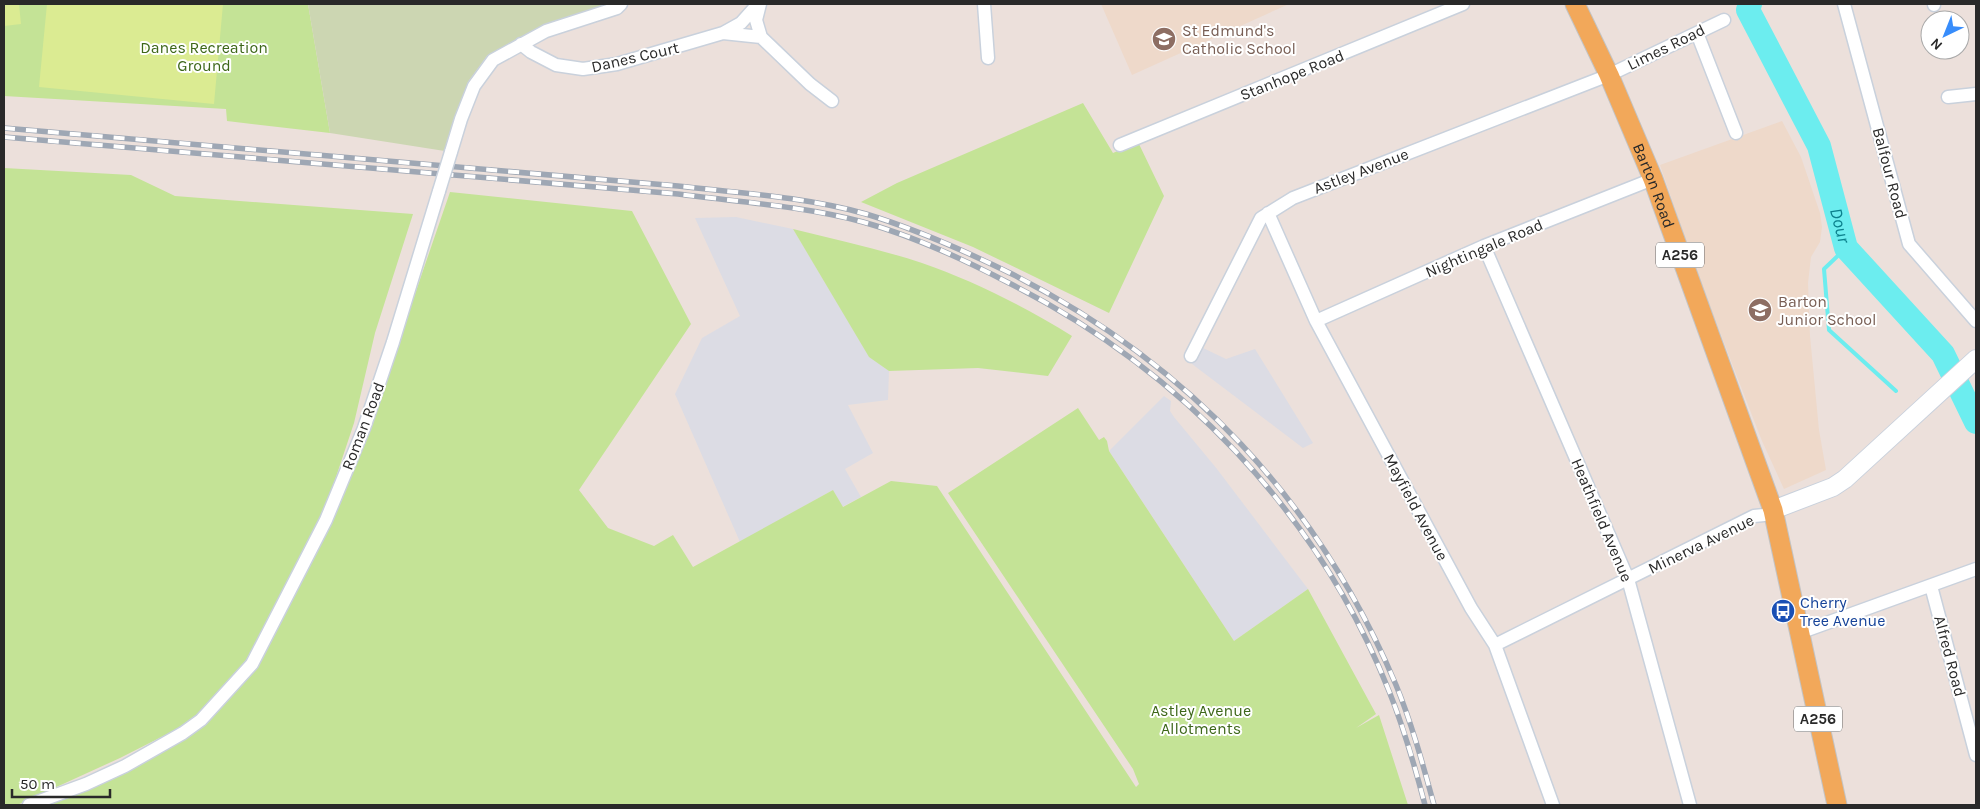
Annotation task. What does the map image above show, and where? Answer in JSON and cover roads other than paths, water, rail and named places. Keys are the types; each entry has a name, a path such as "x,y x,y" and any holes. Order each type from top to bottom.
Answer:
{"main road":[{"name":"Barton Road","path":"1575,4 1609,75 1653,179 1773,510"},
{"name":"A256","path":"1773,510 1837,805"}],"street":[{"name":"Roman Road","path":"29,805 86,784 125,766 183,733 201,720 252,664 324,524 364,428 393,342 461,119 474,86 493,60 521,44 546,31 617,8 621,4"},
{"name":"Danes Court","path":"521,44 531,52 556,65 583,69 644,57 723,34 740,23 759,4"},
{"name":"Danes Court","path":"723,34 761,37 756,20 759,4"},
{"path":"984,4 988,58"},
{"name":"Stanhope Road","path":"1120,145 1464,4"},
{"name":"Balfour Road","path":"1844,4 1909,244 1976,321"},
{"name":"Limes Road","path":"1609,75 1724,20"},
{"path":"1697,33 1736,133"},
{"path":"761,37 810,84 832,101"},
{"name":"Astley Avenue","path":"1191,356 1261,218 1268,212 1293,198 1609,75"},
{"path":"1948,97 1976,94"},
{"name":"Nightingale Road","path":"1316,321 1484,246 1653,179"},
{"name":"Mayfield Avenue","path":"1268,212 1316,321 1471,608 1495,645 1553,805"},
{"name":"Heathfield Avenue","path":"1484,246 1628,579 1690,805"},
{"path":"1773,510 1833,487 1845,479 1974,361"},
{"name":"Minerva Avenue","path":"1495,645 1754,516 1764,515 1773,510"},
{"path":"1799,632 1931,586 1976,568"},
{"name":"Alfred Road","path":"1931,586 1976,755"}],"waterway":[{"name":"Dour","path":"1750,4 1748,10 1819,146 1846,248 1943,354 1976,422"},
{"path":"1846,248 1824,269 1829,330 1896,391"}],"railway":[{"path":"4,128 749,193 820,203 866,214 903,226 994,265 1076,310 1136,350 1191,395 1242,445 1287,498 1328,556 1365,618 1402,700 1434,805"},
{"path":"4,137 678,194 771,205 863,222 918,241 972,264 1070,317 1129,357 1185,402 1236,452 1282,506 1324,564 1359,626 1389,691 1409,748 1425,805"}],"place":[{"name":"St Edmund's Catholic School","path":"1164,39"},
{"name":"Barton Junior School","path":"1760,310"},
{"name":"Cherry Tree Avenue","path":"1783,611"}],"park label":[{"name":"Danes Recreation Ground","path":"204,56"},
{"name":"Astley Avenue Allotments","path":"1201,719"}]}
